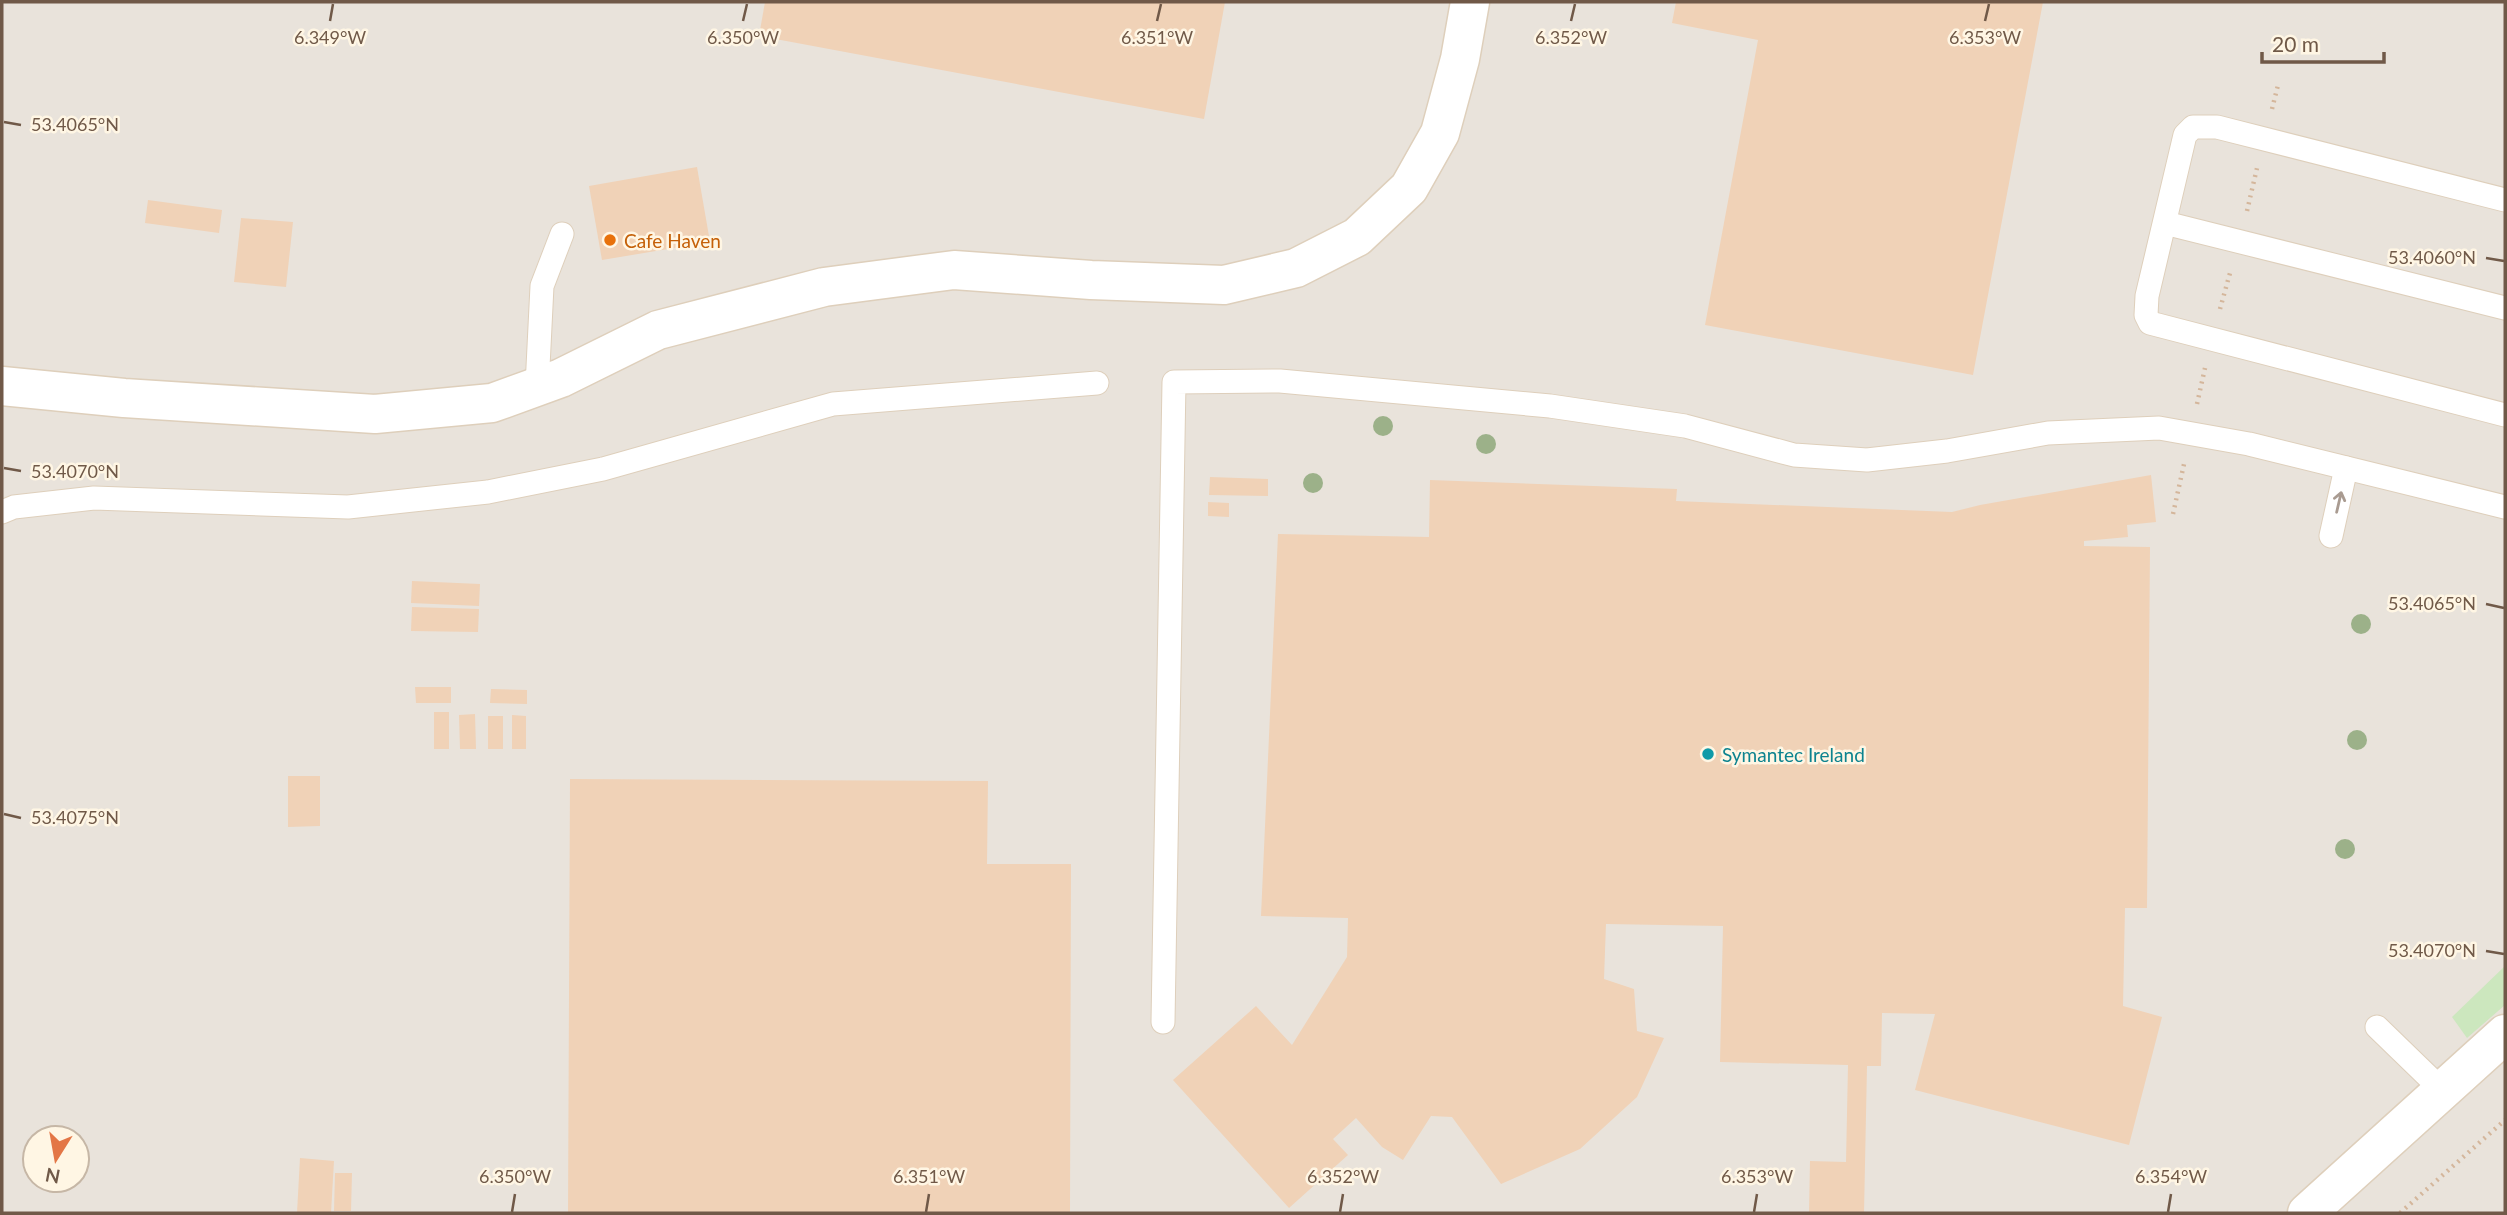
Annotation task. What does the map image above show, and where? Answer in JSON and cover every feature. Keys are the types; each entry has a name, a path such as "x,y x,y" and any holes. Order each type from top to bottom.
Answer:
{"street":[{"path":"2,386 124,398 375,414 492,403 561,378 658,330 824,287 954,270 1091,280 1224,285 1296,268 1357,237 1409,188 1440,133 1460,59 1470,2"},
{"path":"2307,1213 2505,1034"}],"lane":[{"path":"2505,200 2217,127 2193,127 2185,135 2147,296 2146,315 2150,323 2211,340 2505,415"},
{"path":"2165,223 2505,308"},
{"path":"537,387 542,286 562,234"},
{"path":"1163,1022 1174,382 1280,381 1550,406 1685,426 1794,455 1867,460 1947,451 2048,432 2159,428 2249,444 2505,507"},
{"path":"2,512 14,507 94,498 348,507 488,492 603,469 833,404 1097,383"},
{"path":"2331,536 2346,468"},
{"path":"2377,1027 2442,1090"}],"path":[{"path":"2173,514 2211,340 2239,242 2278,85"},
{"path":"2400,1213 2505,1120"}],"shaded area":[{"path":"2,2 2505,2 2505,1213 2,1213"}],"green space":[{"path":"2505,966 2505,1005 2467,1038 2452,1017"}],"building":[{"path":"765,2 1225,2 1204,119 759,36"},
{"path":"1676,2 2043,2 1973,375 1705,325 1758,40 1672,23"},
{"path":"697,167 710,242 602,260 589,186"},
{"path":"148,200 222,210 219,233 145,223"},
{"path":"241,218 293,222 286,287 234,282"},
{"name":"Symantec Ireland","path":"2151,475 2156,522 2127,525 2128,537 2084,541 2084,546 2150,547 2147,908 2125,908 2123,1006 2162,1017 2129,1145 1915,1090 1935,1014 1882,1013 1881,1066 1867,1066 1864,1213 1809,1213 1810,1161 1846,1162 1848,1065 1720,1062 1723,926 1606,924 1604,979 1634,989 1637,1031 1664,1038 1637,1097 1580,1149 1501,1184 1452,1117 1431,1116 1403,1160 1382,1147 1356,1118 1333,1139 1348,1155 1289,1208 1173,1080 1256,1006 1292,1045 1347,957 1348,918 1261,916 1278,534 1429,537 1430,480 1677,489 1676,501 1952,512"},
{"path":"1210,477 1268,479 1268,496 1209,495"},
{"path":"1208,502 1229,503 1229,517 1208,516"},
{"path":"412,581 480,584 479,606 411,603"},
{"path":"412,607 479,609 478,632 411,631"},
{"path":"415,687 451,687 451,703 416,703"},
{"path":"491,689 527,690 527,704 490,703"},
{"path":"434,712 449,712 449,749 434,749"},
{"path":"475,714 476,749 460,749 459,715"},
{"path":"512,715 526,716 526,749 512,749"},
{"path":"488,716 503,716 503,749 488,749"},
{"path":"288,776 320,776 320,826 288,827"},
{"path":"570,779 988,781 987,864 1071,864 1070,1213 568,1213"},
{"path":"300,1158 334,1161 331,1213 297,1213"},
{"path":"335,1173 352,1173 351,1211 334,1211"}],"place":[{"name":"Cafe Haven","path":"610,240"},
{"name":"Symantec Ireland","path":"1708,754"}]}
